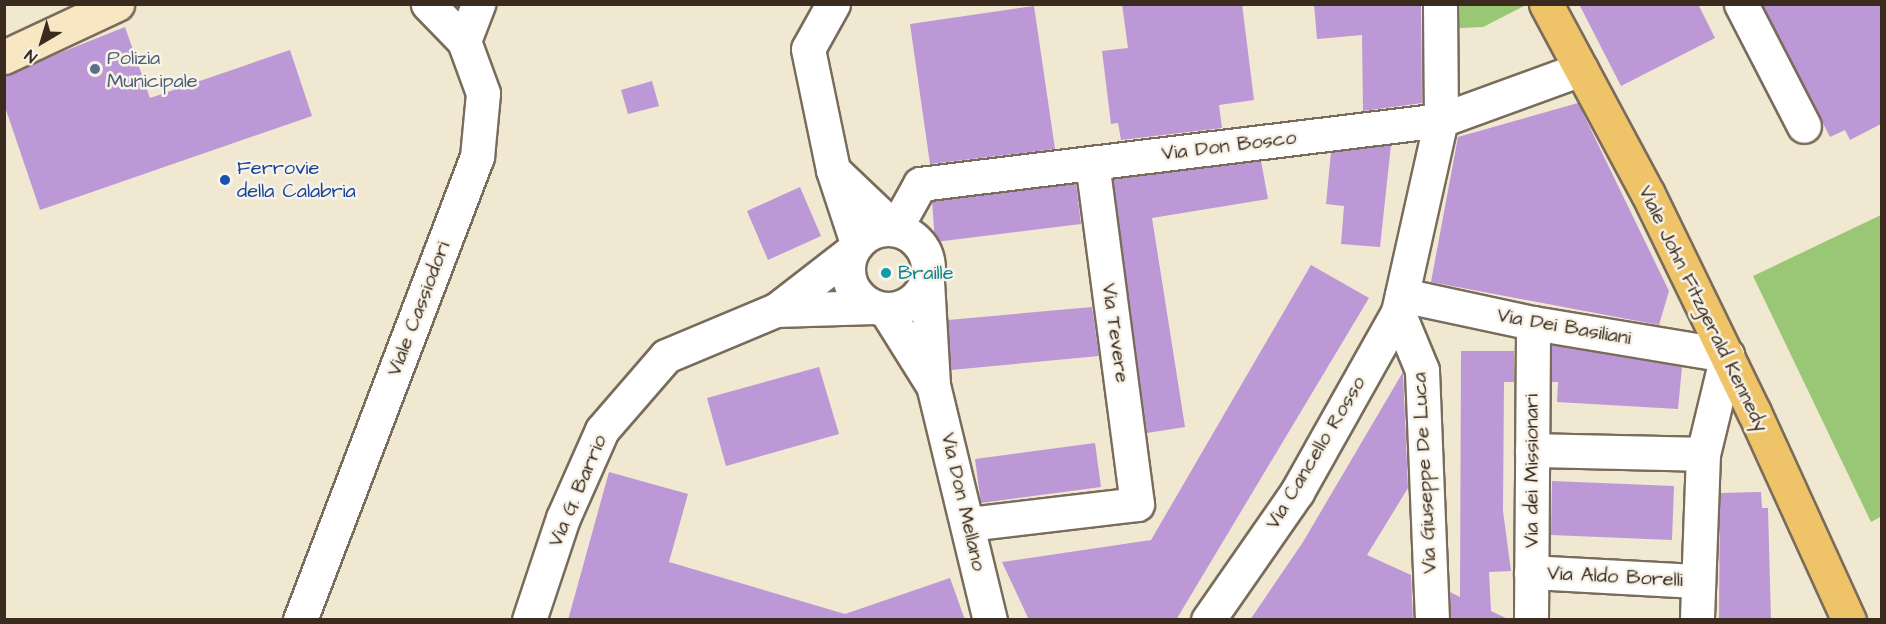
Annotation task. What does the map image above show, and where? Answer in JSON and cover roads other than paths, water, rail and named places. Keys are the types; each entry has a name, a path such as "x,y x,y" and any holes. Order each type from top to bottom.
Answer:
{"main road":[{"path":"4,57 117,4"},
{"name":"Viale John Fitzgerald Kennedy","path":"1546,4 1727,355 1847,618"}],"street":[{"name":"Viale Cassiodori","path":"300,620 477,157 483,93 464,41 428,4"},
{"path":"464,41 478,4"},
{"path":"833,4 808,49 833,170 854,248 848,274 850,285 864,302 879,308 933,385"},
{"path":"1400,304 1441,120 1440,4"},
{"path":"1741,4 1804,126"},
{"name":"Via Don Bosco","path":"895,229 920,184 1441,120 1581,69"},
{"name":"Via Tevere","path":"969,524 1137,504 1092,163"},
{"path":"833,170 895,229 916,239 923,248 927,259 933,385"},
{"path":"776,310 874,231 895,229"},
{"path":"776,310 896,309 915,299 927,281"},
{"name":"Via Dei Basiliani","path":"1400,304 1727,355"},
{"name":"Via Cancello Rosso","path":"1208,620 1298,492 1400,304"},
{"name":"Via Giuseppe De Luca","path":"1400,304 1422,370 1432,620"},
{"name":"Via G. Barrio","path":"529,620 563,518 602,430 666,356 776,310"},
{"name":"Via dei Missionari","path":"1531,620 1533,323"},
{"path":"1697,620 1703,454 1727,355"},
{"name":"Via Don Mellano","path":"933,385 969,524 990,620"},
{"path":"1532,450 1703,454"},
{"name":"Via Aldo Borelli","path":"1531,572 1698,581"}],"place":[{"name":"Polizia Municipale","path":"95,69"},
{"name":"Ferrovie della Calabria","path":"225,180"},
{"name":"Braille","path":"886,273"}]}
